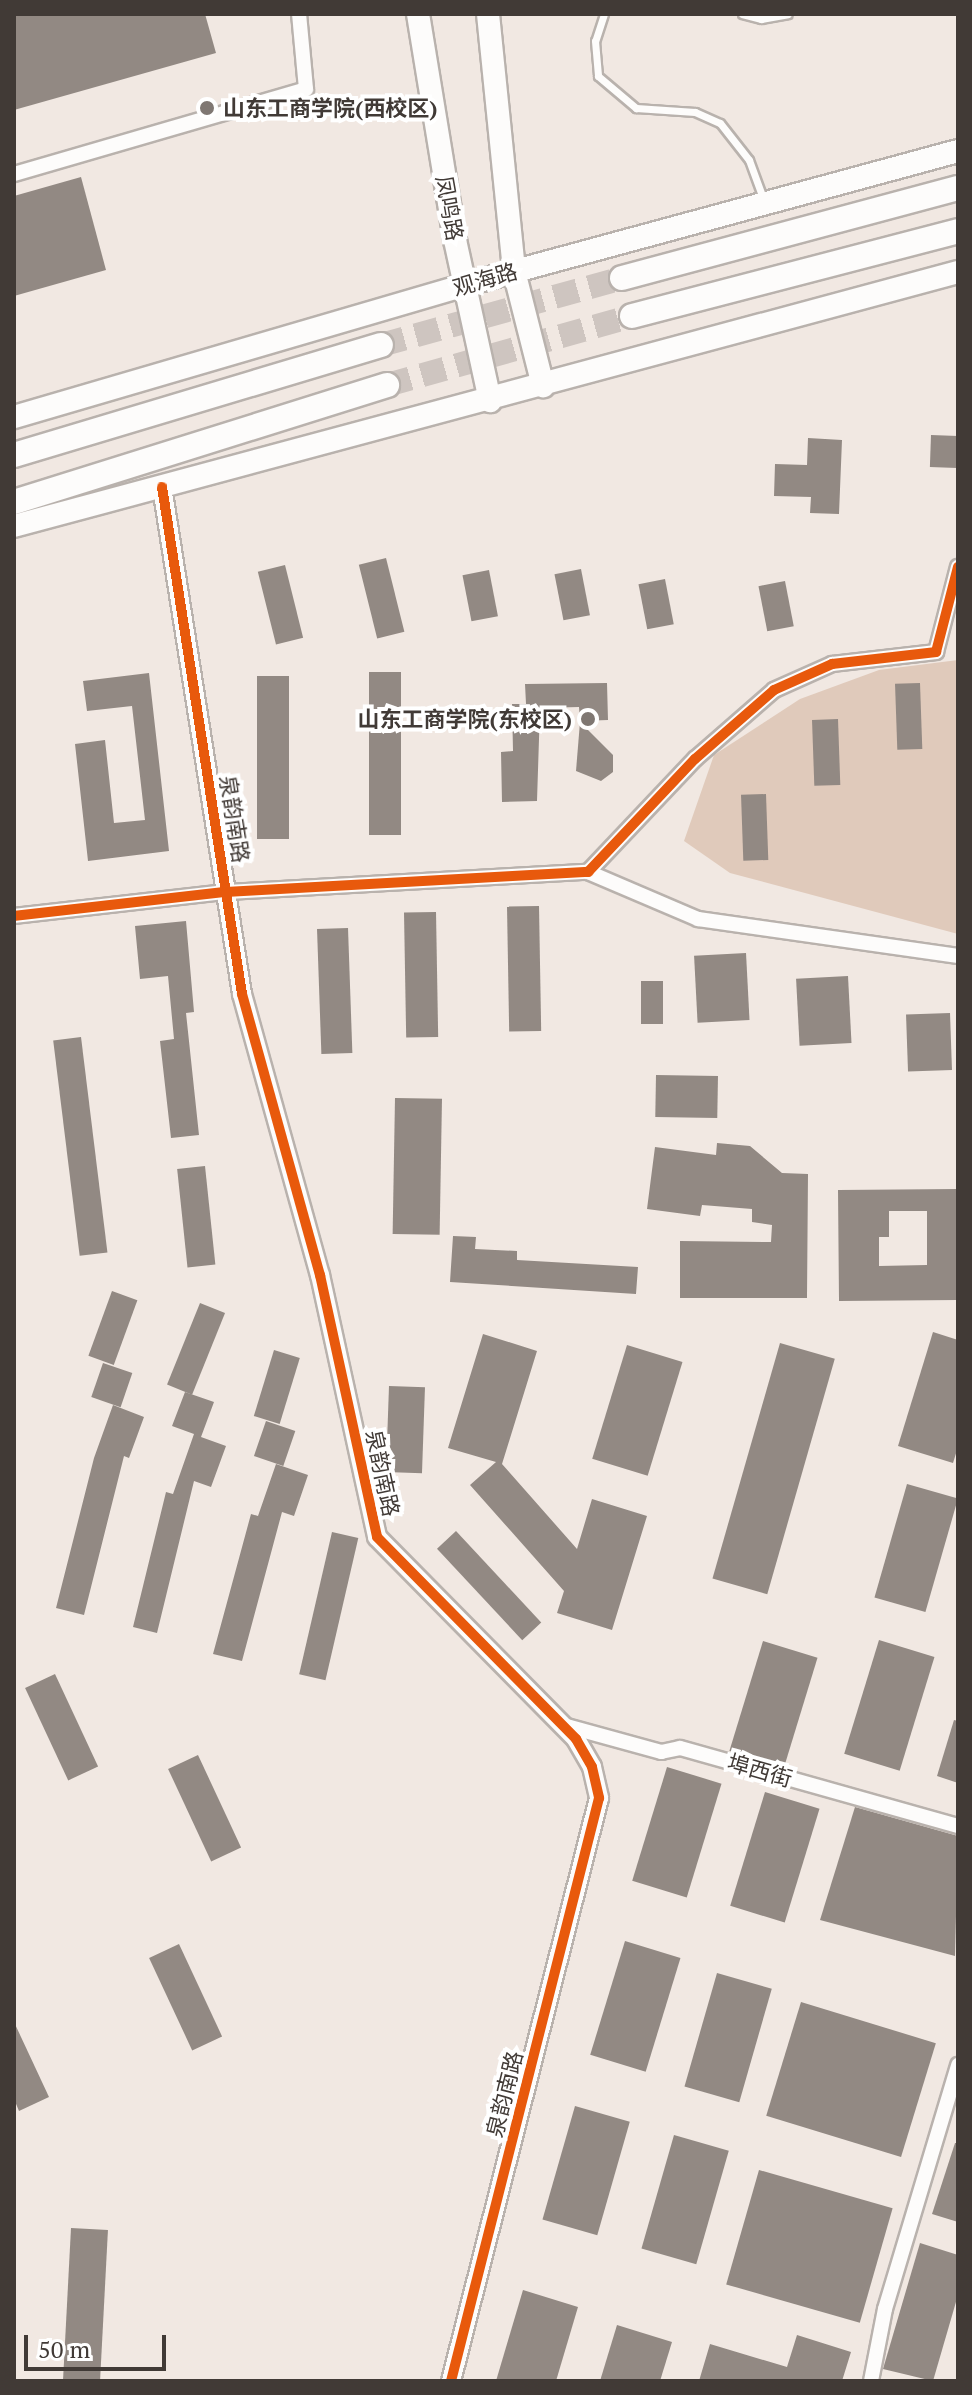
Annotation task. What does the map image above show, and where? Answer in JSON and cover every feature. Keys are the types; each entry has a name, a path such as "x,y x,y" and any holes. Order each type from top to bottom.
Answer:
{"main road":[{"name":"凤鸣路","path":"418,14 464,285 490,401"},
{"path":"488,14 514,271 543,386"},
{"name":"观海路","path":"14,417 464,285 958,151"},
{"path":"622,278 958,188"},
{"path":"632,316 958,231"},
{"path":"14,526 490,401 958,272"},
{"path":"14,455 381,345"},
{"path":"14,502 387,385"}],"street":[{"path":"14,174 306,89 299,14"},
{"name":"泉韵南路","path":"162,487 242,994 320,1275 377,1537 562,1725 592,1767 599,1798 451,2381"},
{"path":"588,872 695,759 774,690 832,664 936,652 958,567"},
{"path":"14,916 226,892 588,872 698,919 958,956"},
{"name":"埠西街","path":"562,1725 661,1752 680,1748 958,1826"},
{"path":"871,2381 885,2309 958,2065"}],"lane":[{"path":"604,14 595,41 598,76 636,108 695,112 720,123 749,160 765,203"},
{"path":"742,14 761,19 788,14"}],"shaded area":[{"path":"958,660 958,934 730,873 684,841 714,755 800,699 879,670"}],"building":[{"path":"14,14 205,14 216,53 14,110"},
{"path":"81,177 106,270 14,296 14,196"},
{"path":"931,435 958,436 957,468 930,467"},
{"path":"808,438 842,440 839,514 810,513 811,497 774,496 775,464 807,465"},
{"path":"386,558 404,632 377,639 359,565"},
{"path":"285,565 303,638 276,645 258,572"},
{"path":"581,569 590,615 563,620 554,574"},
{"path":"489,570 498,616 471,621 462,575"},
{"path":"665,579 674,624 647,629 638,584"},
{"path":"785,581 794,626 767,631 758,586"},
{"path":"369,672 401,672 401,835 369,835"},
{"path":"149,673 169,851 88,861 75,744 105,740 114,823 145,820 132,706 87,711 83,681"},
{"path":"257,676 289,676 289,839 257,839"},
{"path":"607,683 608,720 580,721 579,707 540,708 537,801 502,802 501,752 513,751 512,704 526,704 525,684"},
{"path":"920,683 922,749 897,750 895,684"},
{"path":"838,719 840,785 814,786 812,720"},
{"path":"580,722 613,755 613,772 601,781 576,771"},
{"path":"766,794 768,860 743,861 741,795"},
{"path":"539,906 541,1031 509,1032 507,907"},
{"path":"436,912 438,1037 406,1038 404,913"},
{"path":"186,921 194,1012 186,1013 199,1135 171,1138 160,1041 174,1039 168,976 140,979 135,926"},
{"path":"348,928 352,1053 321,1054 317,929"},
{"path":"746,953 750,1020 698,1023 694,956"},
{"path":"848,976 852,1043 800,1046 796,979"},
{"path":"641,981 663,981 663,1024 641,1024"},
{"path":"950,1013 952,1070 908,1072 906,1015"},
{"path":"81,1037 107,1252 80,1256 53,1040"},
{"path":"656,1075 718,1076 717,1118 655,1117"},
{"path":"395,1098 442,1099 440,1235 393,1234"},
{"path":"717,1143 750,1146 782,1173 808,1174 807,1298 680,1298 680,1241 771,1242 772,1225 752,1222 752,1209 702,1205 700,1216 647,1209 655,1147 716,1155"},
{"path":"205,1166 215,1264 188,1267 177,1169"},
{"path":"958,1189 958,1300 839,1301 838,1190","holes":["889,1211 927,1211 927,1265 879,1266 879,1237 889,1237"]},
{"path":"453,1236 476,1237 475,1249 517,1251 517,1260 638,1267 636,1294 450,1282"},
{"path":"112,1291 137,1300 114,1365 88,1356"},
{"path":"200,1303 225,1313 192,1395 167,1385"},
{"path":"933,1332 958,1340 958,1447 953,1463 898,1446"},
{"path":"483,1334 537,1351 502,1464 577,1549 592,1499 647,1516 612,1630 557,1613 564,1591 470,1485 496,1462 448,1448"},
{"path":"780,1343 835,1359 767,1594 712,1579"},
{"path":"627,1345 682,1362 648,1476 592,1459"},
{"path":"274,1350 300,1358 280,1424 254,1416"},
{"path":"103,1363 132,1373 121,1407 91,1397"},
{"path":"389,1386 425,1387 422,1473 386,1472"},
{"path":"185,1392 214,1402 201,1437 226,1446 211,1487 194,1481 157,1633 133,1627 166,1492 173,1494 194,1434 172,1426"},
{"path":"113,1405 144,1417 129,1458 124,1456 84,1615 56,1608 94,1458"},
{"path":"266,1421 295,1431 283,1466 254,1456"},
{"path":"276,1464 308,1475 294,1516 282,1512 242,1661 213,1654 251,1514 258,1516"},
{"path":"907,1484 958,1499 925,1612 874,1597"},
{"path":"456,1531 541,1622 522,1640 437,1549"},
{"path":"332,1532 358,1538 325,1680 299,1674"},
{"path":"879,1640 934,1657 900,1771 844,1754"},
{"path":"763,1641 818,1658 784,1768 729,1751"},
{"path":"55,1674 98,1766 68,1780 25,1688"},
{"path":"954,1720 958,1721 958,1783 937,1776"},
{"path":"198,1755 241,1847 211,1861 168,1769"},
{"path":"667,1767 722,1784 687,1897 632,1881"},
{"path":"765,1792 820,1809 785,1922 730,1906"},
{"path":"855,1807 958,1836 955,1956 820,1920"},
{"path":"625,1941 680,1958 646,2072 590,2055"},
{"path":"179,1944 222,2036 192,2050 149,1958"},
{"path":"717,1973 772,1989 739,2102 684,2086"},
{"path":"801,2002 936,2043 901,2157 766,2116"},
{"path":"14,2022 49,2097 19,2111 14,2099"},
{"path":"575,2106 630,2122 597,2235 542,2219"},
{"path":"674,2135 729,2151 696,2264 641,2248"},
{"path":"955,2143 958,2143 958,2222 932,2214"},
{"path":"759,2170 893,2208 860,2323 726,2284"},
{"path":"71,2228 108,2230 100,2381 63,2381"},
{"path":"920,2243 958,2255 958,2295 933,2381 883,2369"},
{"path":"523,2290 578,2307 556,2381 496,2381"},
{"path":"617,2325 672,2342 660,2381 600,2381"},
{"path":"797,2335 851,2352 842,2381 699,2381 710,2344 787,2367"}],"tunnel":[{"path":"381,345 622,278"},
{"path":"387,385 632,316"}],"cycle path":[{"path":"162,487 242,994 320,1275 377,1537 576,1739 592,1767 599,1798 451,2381"},
{"path":"14,916 226,892 588,872 695,759 774,690 832,664 936,652 958,567"}],"place":[{"name":"山东工商学院(西校区)","path":"207,108"},
{"name":"山东工商学院(东校区)","path":"588,719"}]}
